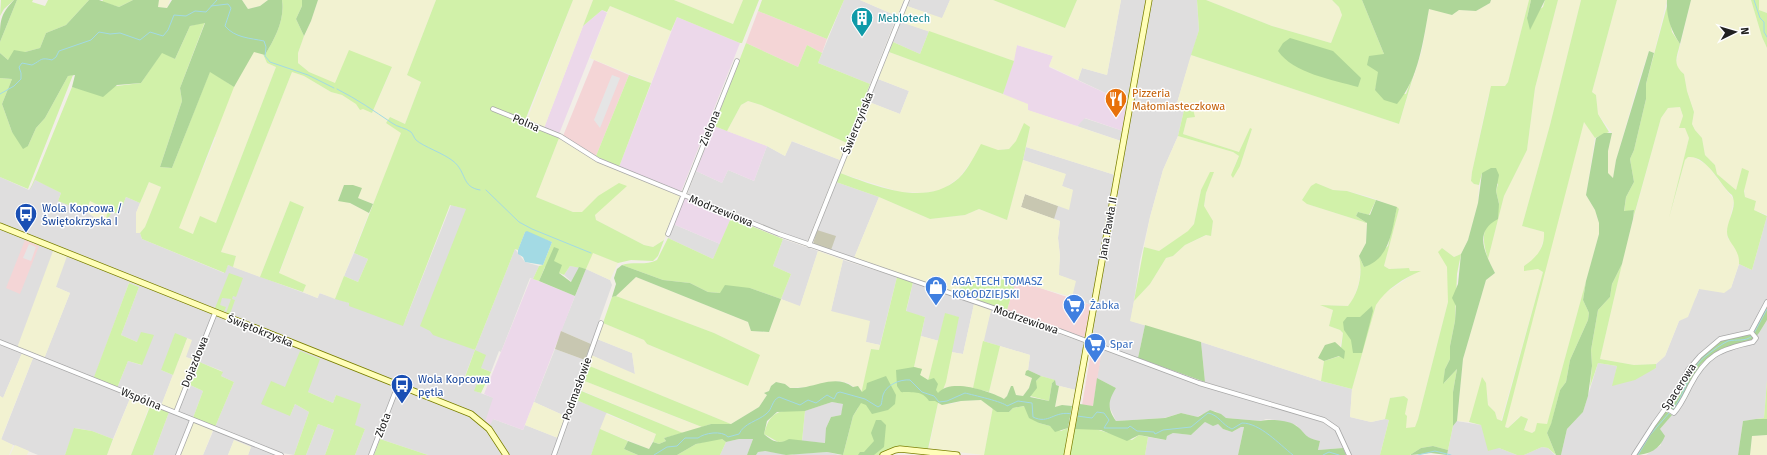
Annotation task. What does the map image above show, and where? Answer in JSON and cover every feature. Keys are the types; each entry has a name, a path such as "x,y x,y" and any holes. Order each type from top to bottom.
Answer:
{"street":[{"name":"Świerczyńska","path":"809,245 907,0"},
{"name":"Jana Pawła II","path":"1068,455 1149,0"},
{"name":"Zielona","path":"668,234 680,206 682,195 737,61"},
{"name":"Polna","path":"493,109 560,136"},
{"name":"Modrzewiowa","path":"560,136 598,160 809,245 1088,342 1199,383 1324,420 1337,429 1349,455"},
{"name":"Świętokrzyska","path":"0,226 471,414 489,429 506,455"},
{"path":"1667,409 1674,413 1680,406 1695,377 1708,359 1725,349 1755,341 1752,334 1767,302"},
{"name":"Dojazdowa","path":"176,412 215,313"},
{"name":"Podmasłowie","path":"554,455 601,323"},
{"name":"Spacerowa","path":"1634,455 1654,424 1667,409 1676,395 1688,370 1707,349 1720,339 1752,334"},
{"name":"Wspólna","path":"0,342 282,455"},
{"name":"Złota","path":"371,455 398,385"},
{"path":"178,455 192,420"},
{"path":"883,455 900,449 956,455"}],"shaded area":[{"path":"159,0 170,0 167,8 157,7"},
{"path":"242,0 268,0 260,6 248,9"},
{"path":"318,0 436,0 407,75 421,82 405,124 390,117 386,123 402,133 373,204 358,198 344,185 338,200 350,203 369,213 335,299 320,293 317,298 303,292 306,285 279,274 304,208 290,201 260,277 233,267 236,256 221,252 292,72 304,76 331,92 342,95 372,113 392,68 335,84 309,72 298,63 298,53"},
{"path":"573,0 593,0 544,128 527,120"},
{"path":"674,0 743,0 733,24"},
{"path":"844,0 860,0 897,16 870,84 818,63"},
{"path":"860,0 904,0 897,16"},
{"path":"909,0 950,0 942,19 907,6"},
{"path":"950,0 993,0 1065,28 1077,0 1121,0 1107,75 1082,68 1078,80 1049,66 1053,56 1017,45 1014,61 901,22 907,6 942,18"},
{"path":"1121,0 1146,0 1129,104 1078,80 1082,68 1107,75"},
{"path":"1151,0 1197,0 1199,30 1177,103 1185,106 1178,136 1163,170 1140,261 1131,321 1145,325 1138,358 1090,341"},
{"path":"1206,0 1332,0 1339,7 1342,15 1331,43 1272,26"},
{"path":"1491,0 1529,0 1508,82 1505,86 1492,87 1488,97 1472,172 1471,181 1474,184 1479,185 1478,203 1468,240 1461,254 1454,257 1442,248 1442,256 1447,267 1449,288 1448,302 1415,428 1405,429 1407,416 1404,415 1408,399 1404,396 1390,398 1385,419 1371,422 1350,417 1352,389 1376,305 1381,296 1418,271 1410,271 1409,268 1389,269 1384,266 1399,209 1370,197 1347,191 1333,190 1316,183 1307,204 1367,223 1366,243 1359,256 1361,266 1359,282 1354,298 1348,306 1321,305 1333,310 1329,326 1340,330 1343,333 1340,347 1319,358 1324,361 1321,381 1201,342 1130,321 1134,301 1150,284 1166,258 1173,256 1185,245 1207,235 1211,236 1213,221 1204,207 1206,193 1214,172 1201,190 1194,224 1189,231 1159,251 1144,247 1150,217 1163,170 1178,136 1233,152 1239,156 1234,167 1240,166 1252,129 1250,129 1239,152 1183,134 1187,118 1194,117 1185,106 1177,103 1191,55 1399,124 1422,50 1429,8 1452,15 1459,10 1476,11 1490,3"},
{"path":"1558,0 1581,0 1550,125 1522,226 1544,232 1544,239 1539,253 1534,260 1524,266 1539,269 1543,272 1501,421 1497,419 1495,412 1488,405 1487,392 1471,416 1469,422 1457,421 1463,359 1486,280 1495,273 1488,259 1504,196 1527,150 1535,88"},
{"path":"1617,0 1667,0 1654,53 1649,51 1639,80 1616,160 1613,178 1608,174 1608,151 1612,133 1598,114 1596,95 1592,92"},
{"path":"1691,0 1751,0 1762,37 1767,48 1767,215 1754,210 1756,201 1745,197 1742,168 1736,190 1717,174 1715,165 1705,155 1702,138 1692,124 1694,112 1687,91 1684,74 1677,68 1676,63"},
{"path":"1759,0 1767,0 1767,13 1759,10"},
{"path":"610,6 671,31 651,83 590,58"},
{"path":"602,10 607,13 559,134 544,128 583,26"},
{"path":"758,11 827,39 822,53 807,45 798,67 746,43"},
{"path":"677,17 740,43 681,192 619,167"},
{"path":"901,22 929,31 920,54 893,42"},
{"path":"1017,45 1053,56 1049,67 1129,104 1123,131 1085,118 1077,126 1027,110 1003,94"},
{"path":"254,51 263,54 267,63 276,67 216,223 193,234 179,229 175,160 202,171 216,137 184,137 247,63"},
{"path":"889,52 1028,104 1028,110 1121,141 1115,175 1026,147 1030,127 1009,149 998,150 970,163 960,177 942,190 923,193 900,192 840,173 869,102 900,114 909,91 878,79"},
{"path":"594,60 629,75 596,156 563,136"},
{"path":"612,75 620,78 600,128 594,120"},
{"path":"878,79 909,91 900,114 869,102"},
{"path":"748,101 761,105 847,143 840,160 792,141 785,156 767,146 727,131 741,105"},
{"path":"1680,107 1683,116 1680,128 1685,127 1689,138 1670,216 1685,160 1688,157 1693,157 1707,165 1734,200 1727,232 1728,239 1734,244 1739,256 1739,264 1731,288 1724,293 1699,289 1688,317 1679,321 1665,356 1656,364 1634,365 1600,359 1626,246 1661,118 1668,108"},
{"path":"1084,118 1123,131 1121,141 1077,126"},
{"path":"1584,121 1595,138 1586,195 1595,210 1599,223 1599,234 1547,424 1532,433 1524,431 1528,420 1519,417 1508,428 1505,427 1506,419"},
{"path":"714,126 767,146 754,181 728,170 722,183 696,171"},
{"path":"559,138 596,161 681,196 679,207 664,240 653,247 644,245 596,220 595,215 601,208 626,186 598,196 583,212 573,212 536,197"},
{"path":"791,141 840,160 807,242 687,195 696,171 722,183 728,170 754,181 767,146 785,156"},
{"path":"1026,147 1115,175 1091,305 1072,297 1075,281 1058,275 1060,256 1058,238 1060,221 1021,207 1073,190 1062,186 1065,174 1023,160"},
{"path":"1023,160 1066,174 1062,186 1073,190 1069,210 1025,194 1021,207 1060,221 1058,238 1060,256 1059,275 1076,281 1072,297 1005,278 991,284 962,281 959,294 854,258 879,197 930,219 965,215 979,209 1007,220"},
{"path":"0,177 29,190 35,180 61,193 58,201 86,212 105,223 112,211 119,214 126,197 140,203 136,213 136,233 140,233 142,239 224,273 228,265 318,298 319,293 405,321 451,205 467,209 421,326 475,350 465,376 478,381 475,391 494,398 493,419 523,430 525,425 558,438 565,416 534,402 555,349 585,360 571,398 607,412 591,455 428,455 380,439 377,434 369,455 355,455 365,429 355,426 336,395 333,403 308,392 300,351 290,416 295,404 309,412 294,455 282,453 281,455 248,455 251,447 234,440 228,455 203,455 234,382 221,376 222,371 186,357 161,370 173,375 161,406 117,388 128,361 141,365 137,342 121,335 139,287 129,283 93,381 131,396 113,439 92,431 75,428 65,455 38,455 1,440 33,358 43,361 70,293 56,287 22,353 3,398 0,396"},
{"path":"149,182 161,187 145,227 140,233 136,233 136,213"},
{"path":"836,182 879,197 854,258 831,250 817,230"},
{"path":"1025,194 1058,206 1054,219 1021,207"},
{"path":"684,198 731,218 720,244 673,224"},
{"path":"90,201 108,210 105,223 86,212"},
{"path":"1767,216 1767,299 1751,330 1720,338 1692,362 1687,368 1674,395 1657,416 1632,455 1561,455 1567,429 1583,412 1598,363 1617,366 1613,385 1656,368 1656,364 1665,356 1679,321 1696,297 1699,289 1731,288 1739,264 1752,270"},
{"path":"673,224 720,244 713,259 668,238"},
{"path":"817,230 836,236 831,250 813,244"},
{"path":"783,239 818,251 800,307 781,299 791,274 773,266"},
{"path":"25,240 39,246 20,294 6,288"},
{"path":"29,244 36,247 31,261 23,258"},
{"path":"515,249 525,262 539,266 533,279 530,278 501,352 499,351 491,372 481,368 475,350"},
{"path":"53,251 67,256 56,287 70,293 44,359 17,348"},
{"path":"818,251 843,260 831,311 870,321 866,342 880,345 879,350 871,349 862,392 848,383 839,381 806,387 790,388 785,384 776,382 771,386 769,391 764,393 767,395 759,407 731,424 587,365 591,355 635,374 632,353 597,339 603,323 644,340 647,344 748,386 754,352 714,333 616,296 636,277 748,322 751,331 769,332 781,299 800,306"},
{"path":"592,252 618,263 610,280 586,269"},
{"path":"354,253 368,259 358,282 344,276"},
{"path":"843,260 897,277 880,345 866,342 831,311"},
{"path":"570,266 579,267 572,282 564,275"},
{"path":"586,269 610,280 612,285 591,344 561,331"},
{"path":"531,278 575,296 523,430 493,419 491,424 485,422 493,398 484,394"},
{"path":"1016,280 1091,305 1085,339 1007,310"},
{"path":"913,282 974,304 963,354 951,352 958,317 945,314 939,341 921,336 925,317 906,312"},
{"path":"974,304 991,310 973,388 944,388 951,352 963,354"},
{"path":"991,310 1085,343 1076,390 1056,385 1054,380 1028,370 1030,355 983,341"},
{"path":"1767,320 1767,381 1764,418 1743,421 1738,455 1646,455 1661,445 1660,429 1679,406 1701,364 1721,349 1736,344 1759,333"},
{"path":"561,331 591,344 585,360 555,349"},
{"path":"921,336 939,341 928,380 920,375 914,367"},
{"path":"187,338 192,340 186,357 194,360 175,411 161,406"},
{"path":"597,339 632,353 635,375 591,355"},
{"path":"1201,342 1321,381 1352,389 1350,417 1371,422 1385,419 1389,420 1380,455 1351,455 1338,428 1325,418 1205,382"},
{"path":"1000,346 1030,355 1028,370 1025,375 1033,378 1029,388 1023,396 1016,395 1011,386 1007,396 1004,399 989,392"},
{"path":"1092,346 1102,349 1093,406 1082,405"},
{"path":"1102,349 1186,380 1322,422 1335,430 1343,448 1318,450 1320,441 1308,438 1296,425 1266,419 1261,421 1226,418 1215,411 1200,415 1198,417 1181,413 1164,418 1116,421 1109,406 1110,397 1116,388 1097,378"},
{"path":"22,353 33,358 1,439 13,445 9,455 0,455 0,396 3,398"},
{"path":"582,380 702,427 683,433 578,389"},
{"path":"188,384 203,391 193,418 177,411"},
{"path":"1059,386 1076,390 1072,406 1062,405 1055,408"},
{"path":"131,396 150,404 131,455 107,455"},
{"path":"981,400 993,407 984,455 929,449 938,403 951,404 961,401"},
{"path":"534,402 565,416 558,438 525,425"},
{"path":"832,402 844,404 841,415 831,417 826,428 826,443 802,441 805,411"},
{"path":"169,412 190,421 177,455 153,455"},
{"path":"606,414 656,434 649,449 600,429"},
{"path":"192,421 213,430 203,455 178,455"},
{"path":"1457,421 1481,425 1499,448 1517,455 1447,455 1453,426"},
{"path":"1205,422 1218,424 1223,429 1232,432 1244,427 1238,455 1145,455 1148,437 1165,440 1167,436 1173,433 1191,435"},
{"path":"318,424 334,430 325,455 306,455"},
{"path":"1767,435 1767,455 1750,455 1752,436"},
{"path":"739,439 753,439 747,455 720,455 726,442"},
{"path":"234,440 251,447 248,455 228,455"},
{"path":"15,445 29,451 27,455 10,455"},
{"path":"1542,447 1548,448 1555,455 1524,455"},
{"path":"764,451 786,455 756,455 758,452"},
{"path":"827,452 840,455 792,455 794,454"}],"green space":[{"path":"1,0 14,0 4,9 0,16"},
{"path":"14,0 17,0 0,42 0,28 3,14"},
{"path":"17,0 33,0 32,2 45,6 48,0 89,0 66,25 46,33 40,48 25,52 8,60 0,53 0,42"},
{"path":"89,0 99,0 119,7 133,0 159,0 158,7 167,8 172,0 242,0 248,9 260,6 268,0 282,0 283,7 281,22 265,55 254,52 234,87 210,72 172,168 160,167 182,101 180,88 205,23 190,26 175,59 162,53 141,83 117,85 103,97 72,87 75,75 68,76 45,118 36,128 28,146 23,149 12,132 2,104 12,79 0,78 0,53 8,60 14,50 25,52 40,48 46,33 66,25"},
{"path":"103,0 133,0 119,7 102,2"},
{"path":"282,0 302,0 302,6 296,19 304,36 298,53 298,63 309,72 335,83 349,50 392,67 372,113 363,109 360,110 356,104 342,95 331,92 304,76 292,72 221,252 236,256 233,267 228,265 225,273 142,239 140,233 145,227 161,187 149,182 140,203 126,197 119,214 112,212 105,223 108,210 90,201 86,212 58,201 61,193 35,180 30,190 72,87 84,90 141,83 162,52 175,59 190,26 205,22 180,88 182,101 160,167 172,168 210,71 234,87 179,228 193,234 200,216 216,223 276,67 267,63 263,54 265,55 281,22 283,7"},
{"path":"302,0 318,0 304,36 296,19 302,6"},
{"path":"436,0 573,0 524,123 559,138 536,197 573,212 582,212 598,196 619,183 627,186 595,215 596,220 644,245 653,247 664,240 658,256 653,261 631,260 618,263 593,253 586,269 570,266 564,275 545,267 539,281 533,279 539,266 543,265 552,242 525,232 518,250 515,249 475,350 433,335 430,331 420,326 466,209 450,205 403,326 349,306 349,303 335,299 344,276 358,282 368,259 354,253 401,133 386,123 390,117 405,124 421,82 407,75"},
{"path":"593,0 674,0 733,24 743,0 759,0 742,43 740,43 677,17 671,31 610,6 607,12 602,10 583,26"},
{"path":"762,0 844,0 827,39 758,11"},
{"path":"993,0 1077,0 1065,28"},
{"path":"1197,0 1206,0 1272,26 1331,43 1342,15 1339,7 1332,0 1362,0 1384,54 1375,90 1406,94 1416,67 1399,124 1191,55 1199,30"},
{"path":"1362,0 1491,0 1490,3 1476,11 1459,10 1452,15 1429,9 1422,46 1415,71 1404,94 1397,104 1384,100 1375,90 1378,72 1367,65 1369,56 1384,54"},
{"path":"1529,0 1531,0 1527,18 1543,7 1545,0 1558,0 1535,88 1527,150 1504,196 1488,259 1485,250 1484,236 1487,225 1499,204 1496,191 1498,184 1482,173 1479,185 1474,184 1471,181 1472,172 1491,86 1505,86 1508,82"},
{"path":"1531,0 1545,0 1530,30 1527,18"},
{"path":"1581,0 1617,0 1592,92 1596,95 1598,114 1609,132 1595,138 1584,122 1505,427 1508,428 1521,416 1528,419 1524,430 1532,433 1535,431 1537,423 1547,424 1586,281 1583,300 1589,313 1588,320 1570,360 1566,382 1560,390 1551,425 1547,433 1556,455 1548,448 1542,447 1524,455 1517,455 1499,448 1488,451 1481,425 1469,422 1482,377 1486,383 1488,405 1495,412 1497,419 1502,421 1543,272 1538,269 1524,271 1524,266 1539,252 1543,243 1544,232 1522,226 1550,125"},
{"path":"1667,0 1691,0 1680,44 1670,23 1667,12"},
{"path":"1751,0 1759,0 1759,10 1767,13 1767,48 1762,37"},
{"path":"1667,6 1672,32 1680,44 1676,60 1678,67 1684,74 1687,91 1694,112 1692,124 1702,138 1705,155 1715,165 1717,174 1736,190 1742,168 1749,171 1744,191 1745,197 1756,201 1754,210 1767,216 1752,270 1739,264 1738,254 1728,236 1727,227 1734,204 1732,195 1707,165 1695,158 1688,157 1685,160 1669,218 1689,138 1685,128 1679,128 1683,116 1680,107 1668,108 1661,118 1633,219 1634,210 1624,212 1626,197 1634,182 1630,159 1634,150 1646,99 1646,84"},
{"path":"929,31 1014,61 1003,94 889,52 893,42 920,54"},
{"path":"1290,38 1333,51 1361,78 1358,87 1314,75 1293,65 1278,51 1283,43"},
{"path":"746,43 798,67 807,45 822,53 818,63 870,84 847,143 761,105 748,101 741,105 727,131 714,126"},
{"path":"1649,51 1654,53 1646,84 1646,99 1634,150 1630,159 1634,182 1626,197 1624,211 1634,210 1633,219 1622,264 1612,284 1610,297 1598,310 1591,350 1592,366 1588,396 1583,412 1567,429 1561,455 1556,455 1547,433 1551,424 1560,390 1566,382 1570,360 1588,320 1589,313 1583,300 1586,281 1599,234 1599,223 1595,210 1586,195 1596,138 1604,133 1612,133 1608,151 1608,173 1613,178 1616,160"},
{"path":"73,75 28,189 0,177 0,78 12,79 2,104 12,132 28,146 36,128 45,118 68,76"},
{"path":"629,75 651,83 619,167 596,156"},
{"path":"1185,106 1193,109 1195,117 1187,118 1183,134 1239,152 1250,128 1252,129 1240,166 1233,178 1231,175 1239,156 1233,152 1178,136"},
{"path":"1024,123 1030,127 1007,220 979,209 965,215 930,219 879,197 836,182 840,173 901,192 932,192 946,187 959,178 981,144 998,150 1009,149 1016,141"},
{"path":"1491,168 1496,168 1499,175 1496,191 1499,204 1498,219 1490,224 1486,230 1483,237 1483,243 1495,273 1486,280 1463,359 1457,421 1453,426 1453,392 1457,369 1443,384 1445,369 1450,359 1450,346 1455,321 1456,306 1452,298 1458,284 1461,254 1468,240 1478,203 1482,173"},
{"path":"1210,172 1214,172 1206,193 1204,206 1213,221 1211,236 1206,235 1185,245 1173,256 1166,258 1150,284 1134,301 1144,247 1159,251 1188,231 1194,224 1201,190"},
{"path":"1316,183 1333,190 1347,191 1376,200 1369,215 1358,212 1356,216 1367,223 1307,204 1302,200 1311,186"},
{"path":"344,185 353,185 362,188 358,198 373,204 369,213 350,203 338,201"},
{"path":"1376,200 1397,207 1391,234 1385,251 1373,263 1364,267 1359,256 1366,243 1367,223 1356,216 1358,212 1370,215"},
{"path":"290,201 304,207 279,273 306,285 303,292 260,277"},
{"path":"1397,207 1399,209 1384,266 1389,269 1409,268 1410,271 1421,271 1408,277 1390,289 1376,305 1352,389 1321,381 1324,361 1340,356 1343,333 1340,330 1329,326 1333,310 1320,305 1348,306 1352,301 1360,276 1361,269 1359,256 1364,267 1388,246"},
{"path":"731,218 783,239 773,266 791,274 781,299 750,288 720,293 708,292 690,283 663,280 622,265 631,263 649,263 657,260 668,238 713,259"},
{"path":"554,247 559,249 554,261 562,265 559,273 571,282 579,267 586,269 575,296 539,281"},
{"path":"1442,248 1454,257 1461,254 1457,274 1455,321 1450,346 1450,359 1445,369 1444,383 1457,369 1453,392 1453,426 1448,450 1433,446 1421,448 1410,455 1380,455 1389,420 1385,419 1390,398 1404,396 1408,399 1405,414 1407,416 1406,428 1415,427 1418,419 1448,302 1447,267 1438,252"},
{"path":"1622,264 1600,359 1634,365 1656,364 1656,368 1635,380 1612,386 1617,366 1598,363 1590,387 1592,366 1591,350 1598,310 1610,297 1612,284"},
{"path":"622,265 663,280 690,283 708,292 720,293 725,285 750,288 781,299 769,332 751,331 748,322 636,277 616,296 612,297 616,284 614,278 617,269"},
{"path":"229,273 243,278 236,297 233,296 232,299 235,300 230,314 226,313 231,299 222,298 220,305 226,307 224,312 215,308"},
{"path":"897,277 913,282 906,311 925,317 914,367 922,369 920,375 928,380 945,313 959,317 946,382 938,403 928,449 903,446 891,448 880,455 843,455 853,416 858,408 871,349 879,350"},
{"path":"1005,278 1016,280 1007,310 959,294 962,281 991,284"},
{"path":"129,283 139,287 121,335 137,342 141,332 154,335 142,365 128,361 117,388 94,377"},
{"path":"616,296 714,333 760,355 748,386 647,344 644,340 603,323 612,297"},
{"path":"1767,305 1767,320 1752,341 1721,349 1701,364 1674,412 1668,408 1697,360 1713,345 1725,339 1736,336 1750,335 1757,326"},
{"path":"1372,306 1373,311 1362,353 1353,353 1351,340 1344,330 1343,322 1347,317 1360,317"},
{"path":"1145,325 1201,342 1205,382 1138,358"},
{"path":"175,333 187,338 173,375 161,370"},
{"path":"983,341 1000,346 989,392 973,388"},
{"path":"1335,342 1345,351 1344,359 1339,356 1324,361 1318,358 1325,345"},
{"path":"475,350 486,355 481,368 491,372 481,393 474,391 478,381 465,377"},
{"path":"300,351 320,359 308,392 333,403 336,395 361,404 355,425 365,429 355,455 325,455 334,430 318,424 306,455 294,455 309,412 295,404 290,416 261,404 271,381 285,387"},
{"path":"197,361 223,372 221,376 234,382 215,427 193,418 203,391 188,384"},
{"path":"587,365 731,424 711,424 702,427 582,380 579,390 683,433 664,438 666,441 659,444 653,442 656,434 574,399"},
{"path":"914,367 922,369 920,375 928,380 934,378 938,384 936,390 938,393 952,386 961,386 980,390 1004,399 1007,396 1011,386 1013,386 1016,395 1023,396 1029,388 1032,378 1025,375 1026,371 1028,370 1041,376 1036,381 1037,388 1030,397 1049,401 1052,383 1055,380 1056,385 1059,386 1055,407 1062,405 1072,406 1068,428 1055,432 1050,426 1029,418 1024,406 1013,408 1009,412 997,412 981,400 961,401 942,405 935,401 929,401 926,397 920,394 913,392 901,392 897,386 896,370"},
{"path":"886,376 896,395 895,404 888,410 872,414 866,405 861,403 853,416 843,455 827,452 786,455 765,451 758,452 756,455 747,455 753,439 739,439 726,442 722,439 696,444 677,455 638,455 624,449 628,441 649,449 653,442 659,444 666,441 664,438 711,424 731,424 759,407 767,395 764,393 769,391 771,386 776,382 785,384 790,388 836,381 853,387 858,386 862,392 866,389 867,383","holes":["832,402 843,404 841,415 831,417 826,428 825,443 789,439 779,442 770,439 764,434 767,421 777,412 805,411"]},
{"path":"1041,376 1055,380 1052,383 1049,401 1030,396 1036,381"},
{"path":"1097,378 1116,388 1111,397 1110,408 1116,421 1165,418 1181,413 1198,417 1210,410 1221,414 1226,418 1261,421 1278,420 1292,423 1307,436 1320,441 1318,450 1343,448 1346,455 1238,455 1244,427 1232,432 1223,429 1218,424 1213,426 1205,422 1191,435 1173,433 1167,436 1166,440 1139,435 1127,441 1101,430 1075,429 1080,404 1093,406"},
{"path":"1767,381 1767,419 1756,419 1764,418"},
{"path":"151,404 169,412 153,455 131,455"},
{"path":"1025,406 1039,423 1061,431 1068,428 1064,455 984,455 993,407 997,412 1009,412 1013,408"},
{"path":"784,411 805,411 802,441 778,442 764,434 770,419 776,414"},
{"path":"1665,411 1672,415 1660,429 1665,436 1663,441 1657,448 1645,454 1635,455"},
{"path":"1767,419 1767,435 1752,436 1750,455 1738,455 1743,421"},
{"path":"876,420 881,420 886,425 884,447 874,455 858,455 860,452 864,452 874,441 871,433"},
{"path":"74,428 92,431 113,439 107,455 65,455"},
{"path":"1092,428 1132,440 1139,435 1148,437 1145,455 1070,455 1075,429"},
{"path":"600,429 628,441 624,449 638,455 591,455"},
{"path":"380,439 428,455 374,455"},
{"path":"714,439 722,439 726,442 720,455 677,455 696,444"},
{"path":"1433,446 1448,450 1447,455 1431,453 1410,455 1421,448"}],"water":[{"path":"527,231 552,242 543,265 525,262 523,257 518,254 518,250 525,232"}],"waterway":[{"path":"0,94 14,86 21,79 19,67 22,63 32,65 43,59 52,60 56,57 59,51 91,40 99,32 110,34 120,33 140,40 150,32 163,36 168,30 174,15 186,16 195,11 206,12 217,0"},
{"path":"1754,0 1760,18 1764,22 1764,32 1767,37"},
{"path":"211,6 228,4 231,8 225,26 233,33 238,35 264,41 266,47 265,56 270,62 308,75 334,88"},
{"path":"337,89 394,124 409,131 419,143 453,161 470,186 480,190"},
{"path":"486,190 519,222 532,229 591,253"},
{"path":"1754,333 1767,309"},
{"path":"1672,410 1700,361 1720,345 1728,341 1744,340 1752,336"},
{"path":"654,455 667,447 677,446 685,438 698,438 713,433 722,434 728,437 739,434 744,427 768,412 776,399 779,397 800,405 808,400 816,403 827,395 834,399 837,393 840,392 865,399 878,407 881,405 883,395 887,388 894,383 906,380 910,380 922,392 934,396 939,402 947,401 965,393 1005,404 1007,406 1018,401 1032,403 1033,417 1039,419 1048,419 1066,413 1072,414"},
{"path":"1077,416 1092,418 1097,412 1104,413 1109,420 1104,428 1128,428 1130,426 1137,431 1154,432 1155,434 1163,430 1191,427 1208,413 1212,414 1232,429 1242,423 1256,426 1293,455"},
{"path":"1638,455 1650,435 1670,412"},
{"path":"1418,455 1435,451 1451,455"},
{"path":"1323,455 1329,452 1339,455"}],"place":[{"name":"Meblotech","path":"862,38"},
{"name":"Pizzeria Małomiasteczkowa","path":"1116,118"},
{"name":"Wola Kopcowa / Świętokrzyska I","path":"26,234"},
{"name":"AGA-TECH TOMASZ KOŁODZIEJSKI","path":"936,306"},
{"name":"Żabka","path":"1074,324"},
{"name":"Spar","path":"1095,364"},
{"name":"Wola Kopcowa pętla","path":"402,404"}]}
